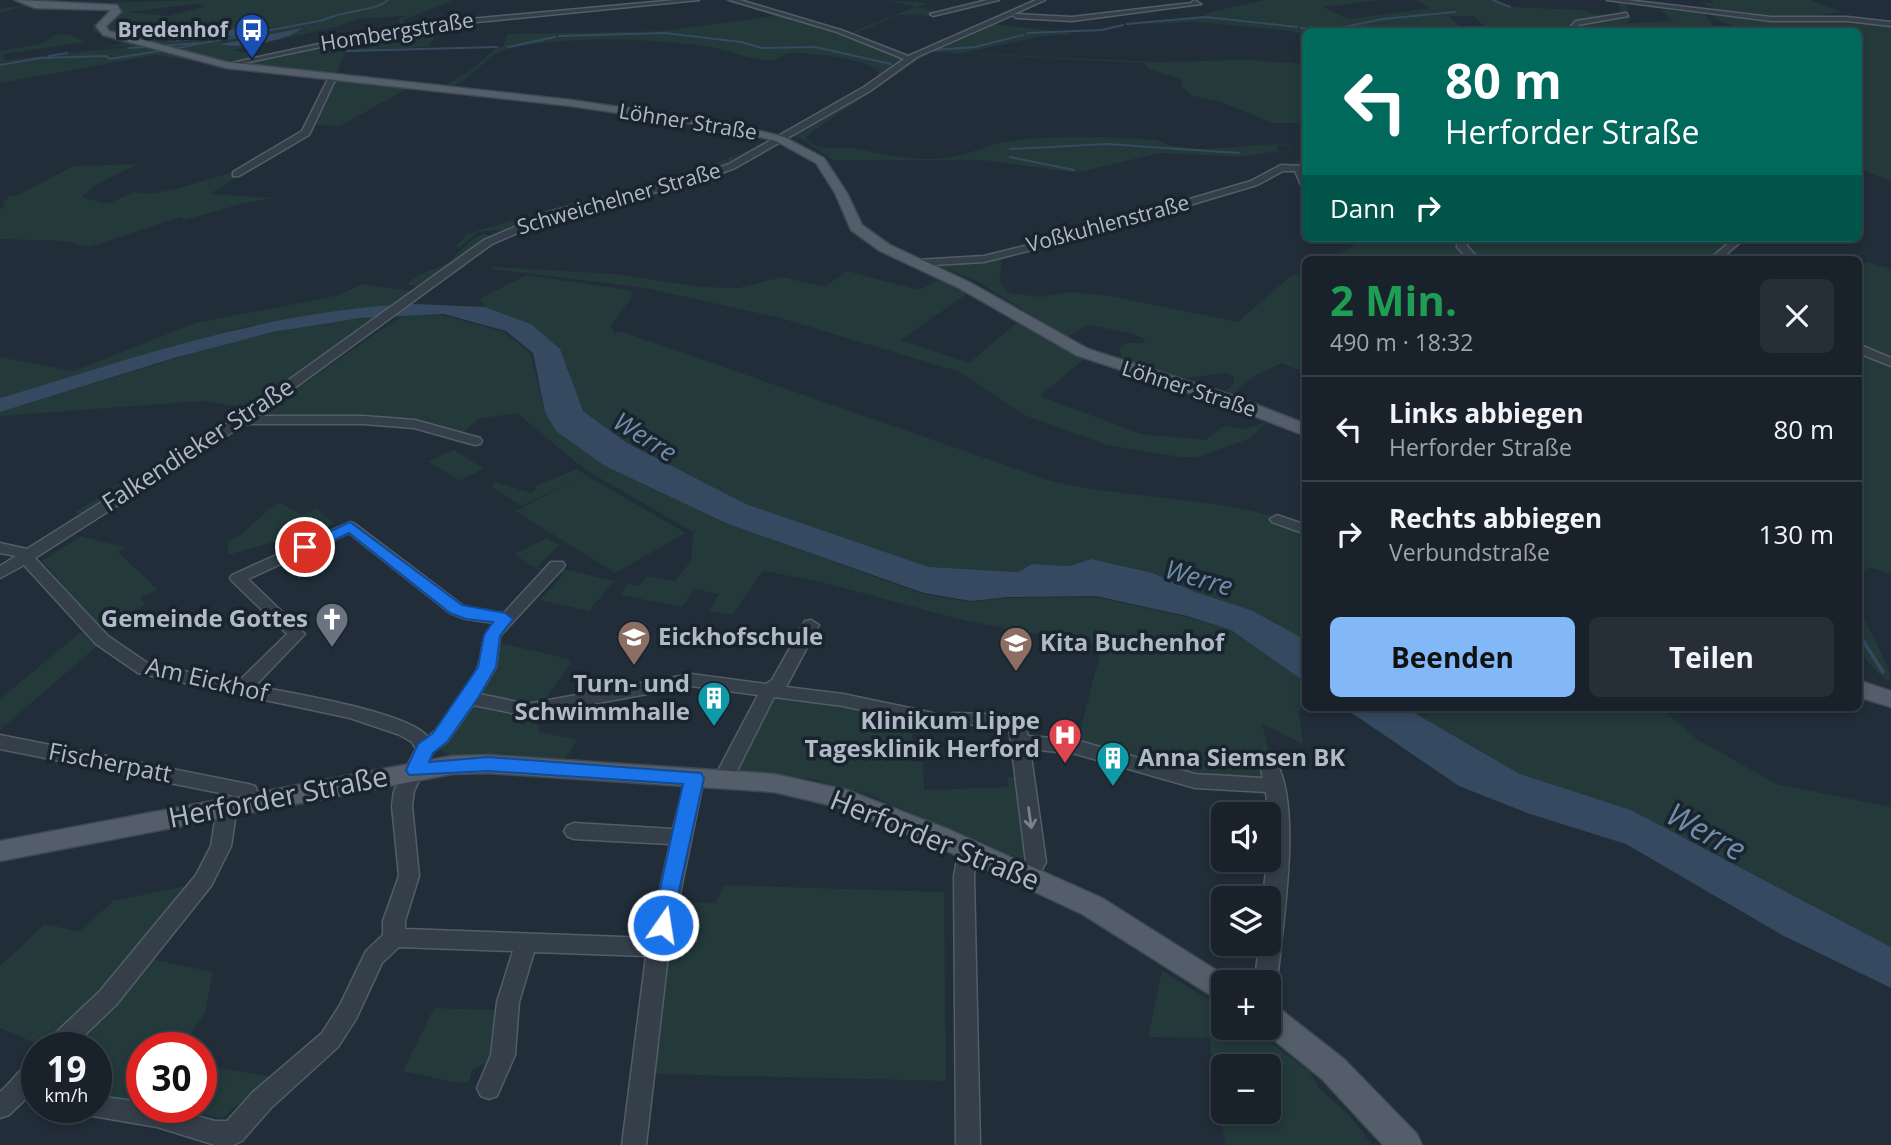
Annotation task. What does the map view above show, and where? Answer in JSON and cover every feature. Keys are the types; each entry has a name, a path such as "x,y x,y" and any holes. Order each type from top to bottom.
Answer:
{"main road":[{"name":"Löhner Straße","path":"19,0 35,5 114,7 117,12 102,23 102,30 150,46 226,65 689,120 747,129 780,139 816,158 835,181 856,227 873,241 973,290 1083,352 1238,404 1302,429"},
{"path":"1862,689 1891,699"},
{"name":"Herforder Straße","path":"0,851 240,804 420,760 786,785 847,800 967,849 1032,869 1211,980"},
{"path":"1281,1028 1333,1069 1405,1145"}],"street":[{"name":"Hombergstraße","path":"226,65 406,27 696,0"},
{"path":"733,0 839,31 908,58 1042,0"},
{"path":"933,15 996,0"},
{"path":"1051,0 1016,16 1072,19 1152,12 1198,4 1191,1"},
{"path":"1191,1 1208,0"},
{"path":"1610,0 1782,20 1847,19 1891,24"},
{"path":"1674,0 1688,11"},
{"path":"1610,28 1627,20 1621,1"},
{"path":"954,9 998,19"},
{"path":"1575,28 1576,23 1626,15"},
{"path":"406,27 401,21 409,16"},
{"name":"Schweichelner Straße","path":"392,311 488,242 522,226 576,207 710,175 867,89 908,58"},
{"path":"236,174 306,133 314,122 331,81 336,77"},
{"name":"Voßkuhlenstraße","path":"916,263 974,261 1068,238 1254,183 1281,168 1296,166 1302,177"},
{"path":"1462,242 1462,247 1471,256"},
{"path":"1719,256 1735,242"},
{"name":"Falkendieker Straße","path":"0,572 242,420 392,311"},
{"path":"1862,341 1891,353"},
{"path":"1862,350 1891,362"},
{"path":"242,420 363,420 415,424 475,441"},
{"path":"1277,519 1302,528"},
{"path":"242,689 297,634 238,578 350,527 456,609 466,614 505,619"},
{"name":"Am Eickhof","path":"0,548 21,552 102,639 144,669 353,712 406,730 419,738 420,760"},
{"path":"394,938 394,921 409,876 403,799 420,760 469,698 487,667 492,635 556,565"},
{"path":"723,780 769,690 779,684 811,625"},
{"path":"469,698 527,710 691,680 843,700 929,718"},
{"path":"954,719 1017,721 1032,869"},
{"name":"Fischerpatt","path":"0,742 248,791 240,804"},
{"path":"1020,743 1076,747 1195,781 1273,778 1280,834 1267,970"},
{"path":"634,1145 658,947 694,778"},
{"path":"72,1032 108,998 196,891 240,804"},
{"path":"574,831 682,837"},
{"path":"967,849 964,876 968,1145"},
{"path":"112,1109 157,1116 233,1139 262,1100 330,1040 348,1012 374,957 394,938 658,947"},
{"path":"489,1088 503,1055 508,1002 526,943"},
{"path":"0,1107 21,1091"}],"green space":[{"path":"26,0 56,0 64,4 199,0 453,0 403,21 408,25 401,26 398,20 406,16 358,19 336,27 234,50 258,56 228,61 171,50 162,52 192,61 156,55 0,83 0,51 41,44 60,32 61,35 67,34 86,42 4,54 4,60 139,46 98,47 122,44 93,31 93,24 108,13 105,9 21,7 0,13 0,9 28,4","holes":["194,4 205,6 169,16 129,12","247,26 260,30 206,41 167,42","302,28 262,43 240,46 220,43"]},
{"path":"888,0 929,3 918,7 939,12 931,14 933,16 899,15 853,34 905,55 984,23 1079,34 1043,36 963,53 1154,62 1247,60 1302,64 1302,123 1272,123 1219,101 1192,96 1181,86 1183,80 1149,69 1144,63 931,52 810,133 806,139 811,143 822,147 852,148 927,159 953,157 1004,142 1047,138 1156,140 1189,148 1207,149 1298,145 1277,146 1279,151 1241,157 1160,153 1076,173 983,160 833,160 800,138 780,133 841,103 873,82 894,64 876,78 879,72 873,67 852,60 792,53 763,60 679,43 580,40 507,49 491,57 461,82 444,86 470,71 497,47 503,47 507,34 662,31 775,16 754,8 761,7 849,33 915,7"},
{"path":"1264,0 1379,0 1323,7 1349,19 1430,8 1417,0 1494,0 1512,7 1583,10 1602,16 1622,14 1617,2 1627,4 1631,19 1627,23 1674,21 1659,9 1705,14 1715,28 1487,28 1473,16 1449,16 1460,27 1302,28 1302,34 1196,22 1138,25 1201,17 1211,12"},
{"path":"1713,0 1811,0 1841,12 1790,18 1752,18 1716,10 1700,2 1713,3"},
{"path":"1711,15 1789,21 1848,20 1891,25 1891,182 1862,169 1862,28 1747,28 1724,22"},
{"path":"446,23 428,47 346,51 336,75 243,64 360,35"},
{"path":"337,80 410,87 340,126 314,125 309,132 210,194 275,198 244,203 185,220 180,217 90,247 65,241 0,239 0,209 5,208 3,203 9,196 20,194 73,166 138,164 94,186 82,197 107,204 135,192 149,194 176,189 239,170 305,131"},
{"path":"748,150 753,151 697,176 572,206 505,230 478,232 459,248 456,246 467,234 572,203 680,178"},
{"path":"1302,158 1302,184 1297,171 1288,168 1255,184 1134,222 1026,251 1002,260 999,282 1010,293 1040,297 1071,292 1110,296 1238,322 1287,279 1302,272 1302,372 1282,363 1254,376 1235,393 1226,391 1234,383 1234,376 1225,373 1186,378 1125,362 1119,350 1126,343 1144,343 1145,339 1131,333 1088,325 1067,337 975,280 930,263 971,262 1060,239 1252,182"},
{"path":"711,179 726,180 596,209 533,227 581,211"},
{"path":"485,234 493,237 418,286 407,285 418,276 450,261 474,239"},
{"path":"1360,242 1729,242 1713,256 1336,256"},
{"path":"1868,262 1891,269 1891,574 1869,567 1862,573 1862,266"},
{"path":"491,269 615,274 701,287 738,288 782,277 825,287 847,271 919,290 942,278 971,291 901,340 969,363 1019,321 1087,357 1040,396 1141,434 1205,440 1224,426 1245,429 1267,422 1251,438 1198,457 1180,457 1107,445 1024,415 960,372 780,318 646,288"},
{"path":"526,275 630,290 633,295 611,326 614,333 623,332 1051,481 1243,509 1302,526 1302,638 1251,610 1195,592 1153,573 1091,559 1070,566 1032,564 1018,572 929,567 746,504 627,443 583,411 571,386 568,368 531,324 485,307 480,299"},
{"path":"362,284 412,291 392,305 248,326 0,398 0,357 73,371 196,323 339,295"},
{"path":"442,315 504,332 531,354 545,412 605,466 728,524 923,594 971,602 1008,598 1096,597 1187,617 1231,630 1302,680 1302,708 1299,712 1303,744 1262,724 1273,766 1259,780 1195,776 1077,743 1102,646 966,621 821,582 763,571 732,615 709,611 719,594 694,589 682,607 620,595 628,584 639,586 647,576 675,581 691,561 693,532 584,469 517,413 478,419 463,432 411,421 252,420 401,316"},
{"path":"378,317 248,408 204,401 0,416 0,412 226,343 330,321"},
{"path":"195,438 201,439 80,514 75,512"},
{"path":"454,450 484,469 459,481 428,461"},
{"path":"577,469 686,533 615,573 515,511 574,480 521,506 492,486 496,482 531,493 536,486"},
{"path":"280,502 301,515 316,509 334,523 288,544 280,540 228,555 228,542"},
{"path":"81,536 126,548 118,552 158,590 140,597 145,605 99,625 42,561"},
{"path":"547,538 559,545 537,567 546,569 542,573 514,554"},
{"path":"558,569 614,581 589,611 540,600 564,574 556,572"},
{"path":"1862,612 1887,665 1891,682 1862,652"},
{"path":"81,632 97,646 0,730 0,699"},
{"path":"505,644 569,659 571,663 533,716 540,732 578,740 564,759 495,754 449,755 437,748 496,647"},
{"path":"787,696 912,718 912,761 923,762 924,790 1008,787 1008,777 1020,777 1030,863 867,794 811,779 736,771 769,700"},
{"path":"1411,711 1665,711 1698,740 1777,784 1891,807 1891,947 1631,810 1520,774"},
{"path":"190,885 176,906 61,1032 21,1032 21,1037 0,1028 0,966 45,924 80,932 113,901"},
{"path":"724,885 944,892 946,1081 653,1074 661,984 677,902 716,903"},
{"path":"147,958 213,972 205,1013 192,1032 126,1032 126,1101 112,1099 112,1032 84,1032 118,999"},
{"path":"1162,971 1211,1001 1211,1040 1267,1040 1309,1071 1320,1089 1348,1114 1373,1145 1225,1145 1222,1124 1281,1124 1281,1054 1211,1054 1209,1038 1148,1037"},
{"path":"434,1008 497,1010 490,1062 472,1070 469,1082 457,1083 403,1071"},
{"path":"217,1068 272,1077 222,1118 217,1117"}],"water":[{"path":"247,26 262,30 212,40 167,42"},
{"path":"302,28 263,43 238,46 220,44"},
{"path":"416,304 485,307 531,324 560,349 583,411 627,443 746,504 929,567 1018,572 1032,564 1070,566 1091,559 1153,573 1195,592 1251,610 1302,638 1302,680 1231,630 1187,616 1096,596 1008,597 971,601 924,593 728,524 605,466 556,431 545,412 533,353 506,331 444,314 360,318 273,332 174,358 0,412 0,398 154,352 257,325 362,308"},
{"path":"1349,711 1411,711 1520,774 1631,810 1891,947 1891,988 1782,935 1626,844 1527,813 1459,786"}],"waterway":[{"path":"172,49 324,20 383,4 388,0"},
{"path":"727,0 790,19"},
{"path":"1011,15 1046,0"},
{"path":"1493,0 1510,7"},
{"path":"1340,28 1383,19 1455,12"},
{"path":"1127,24 1205,17 1297,27"},
{"path":"805,23 841,33"},
{"path":"1028,33 1102,30 1123,25"},
{"path":"559,36 665,33 741,42 762,48 815,47 891,64"},
{"path":"933,50 975,47 1023,35"},
{"path":"508,47 555,37"},
{"path":"159,46 197,43"},
{"path":"129,48 143,47"},
{"path":"347,51 497,47"},
{"path":"0,65 40,58 106,56 110,59 159,51"},
{"path":"49,56 67,53"},
{"path":"1010,149 1107,144 1239,153"},
{"path":"1010,157 1074,170"},
{"path":"1862,639 1883,672"}],"place":[{"name":"Bredenhof","path":"252,60"},
{"name":"Gemeinde Gottes","path":"332,649"},
{"name":"Eickhofschule","path":"634,667"},
{"name":"Kita Buchenhof","path":"1016,673"},
{"name":"Turn- und Schwimmhalle","path":"714,728"},
{"name":"Klinikum Lippe Tagesklinik Herford","path":"1065,765"},
{"name":"Anna Siemsen BK","path":"1113,788"}],"route":[{"path":"305,547 350,527 456,609 466,614 505,619 492,635 487,667 469,698 440,737 425,749 416,770 488,764 580,773 694,778 663,925"}],"water label":[{"name":"Werre","path":"645,437"},
{"name":"Werre","path":"1199,578"},
{"name":"Werre","path":"1706,832"}]}
